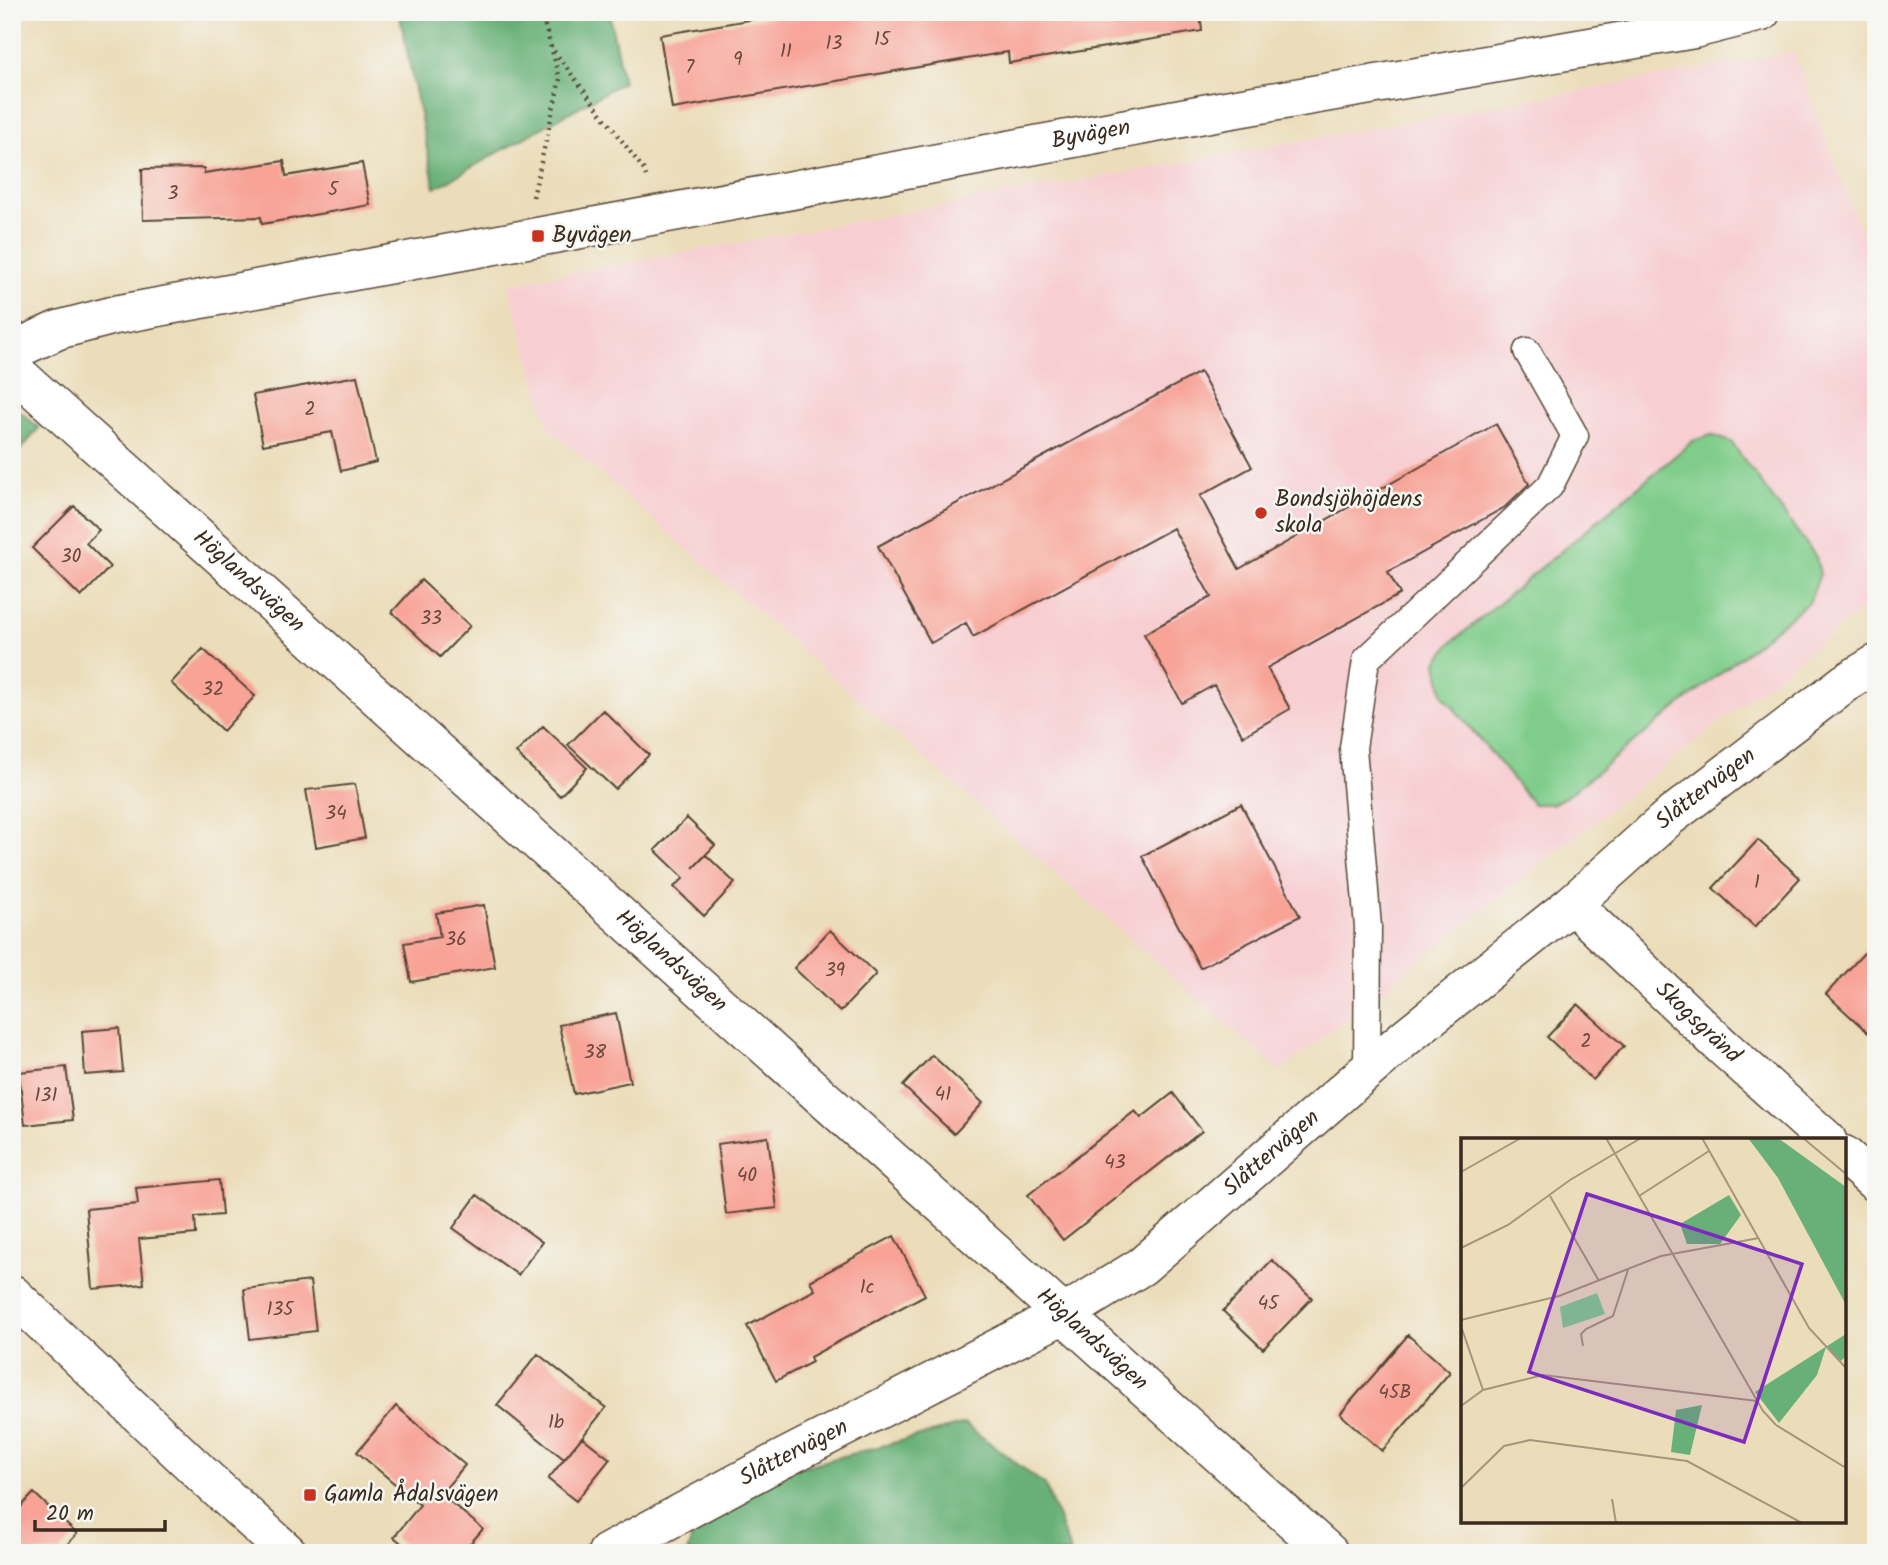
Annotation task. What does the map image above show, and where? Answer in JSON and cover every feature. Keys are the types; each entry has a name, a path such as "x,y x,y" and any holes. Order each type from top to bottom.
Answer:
{"street":[{"name":"Byvägen","path":"12,351 58,330 115,315 1220,111 1694,29 1761,12"},
{"name":"Höglandsvägen","path":"12,369 1329,1553"},
{"name":"Slåttervägen","path":"607,1553 1064,1314 1142,1266 1367,1071 1572,904 1668,818 1845,683 1876,664"},
{"name":"Skogsgränd","path":"1572,904 1723,1047 1825,1138"},
{"path":"1846,1157 1876,1183"},
{"path":"12,1294 288,1553"}],"lane":[{"path":"1367,1071 1368,927 1353,748 1366,660 1550,486 1575,436 1527,351"}],"path":[{"path":"538,236 531,204 560,79 541,12"},
{"path":"551,48 644,170 658,214"}],"shaded area":[{"name":"Bondsjöhöjdens skola","path":"1794,52 1876,273 1876,598 1280,1071 549,428 508,284"}],"green space":[{"path":"399,12 609,12 623,82 435,188"},
{"path":"12,404 39,428 12,460"},
{"path":"1711,435 1731,442 1816,557 1820,574 1810,601 1567,796 1552,804 1533,804 1443,695 1437,662 1451,643 1693,441"},
{"path":"965,1424 1045,1485 1071,1553 687,1553 700,1510 794,1469"}],"building":[{"path":"796,12 1200,12 1202,31 1009,63 1008,52 672,109 660,35"},
{"path":"284,161 286,176 362,163 370,205 262,224 261,217 143,220 142,169 204,168 204,173"},
{"path":"1200,372 1252,467 1200,496 1239,569 1496,424 1529,484 1505,507 1388,572 1400,594 1267,668 1290,709 1243,736 1214,685 1182,703 1144,634 1211,597 1173,528 973,637 966,623 931,643 878,546"},
{"path":"357,376 376,462 341,471 332,432 263,445 253,395"},
{"path":"74,506 99,530 86,543 110,567 81,597 32,548"},
{"path":"421,580 470,626 440,657 392,612"},
{"path":"203,649 255,696 223,731 171,683"},
{"path":"603,710 649,755 615,789 568,745"},
{"path":"543,726 587,768 560,796 516,753"},
{"path":"355,784 365,838 316,847 306,790"},
{"path":"1241,804 1300,916 1200,968 1142,856"},
{"path":"687,818 715,845 693,868 706,855 735,883 704,916 674,887 684,878 655,850"},
{"path":"1758,840 1800,878 1755,927 1713,888"},
{"path":"484,905 495,967 411,982 404,943 440,937 436,913"},
{"path":"830,930 876,974 840,1012 794,968"},
{"path":"1876,940 1876,1040 1826,994"},
{"path":"1578,1004 1624,1046 1593,1080 1547,1037"},
{"path":"616,1013 630,1082 574,1094 559,1025"},
{"path":"119,1028 123,1072 85,1075 82,1031"},
{"path":"932,1055 983,1103 954,1134 903,1086"},
{"path":"66,1067 73,1120 25,1125 19,1072"},
{"path":"1173,1093 1202,1131 1063,1240 1028,1195 1135,1111 1141,1118"},
{"path":"768,1137 777,1208 726,1214 717,1144"},
{"path":"219,1180 222,1215 195,1217 196,1234 139,1239 144,1284 93,1289 86,1209 138,1204 136,1188"},
{"path":"477,1195 542,1242 518,1275 453,1228"},
{"path":"894,1236 925,1295 810,1357 812,1362 776,1381 747,1326 815,1290 810,1281"},
{"path":"1272,1260 1312,1298 1263,1349 1223,1311"},
{"path":"310,1281 316,1331 250,1339 244,1289"},
{"path":"1408,1335 1450,1372 1382,1451 1340,1414"},
{"path":"538,1354 606,1408 564,1459 497,1405"},
{"path":"396,1406 465,1465 441,1494 483,1529 462,1553 413,1553 394,1537 420,1505 357,1452"},
{"path":"582,1437 610,1459 576,1501 548,1479"},
{"path":"34,1493 77,1534 59,1553 12,1553 12,1516"}],"place":[{"name":"Byvägen","path":"538,236"},
{"name":"Bondsjöhöjdens skola","path":"1261,513"},
{"name":"Gamla Ådalsvägen","path":"310,1495"}]}
